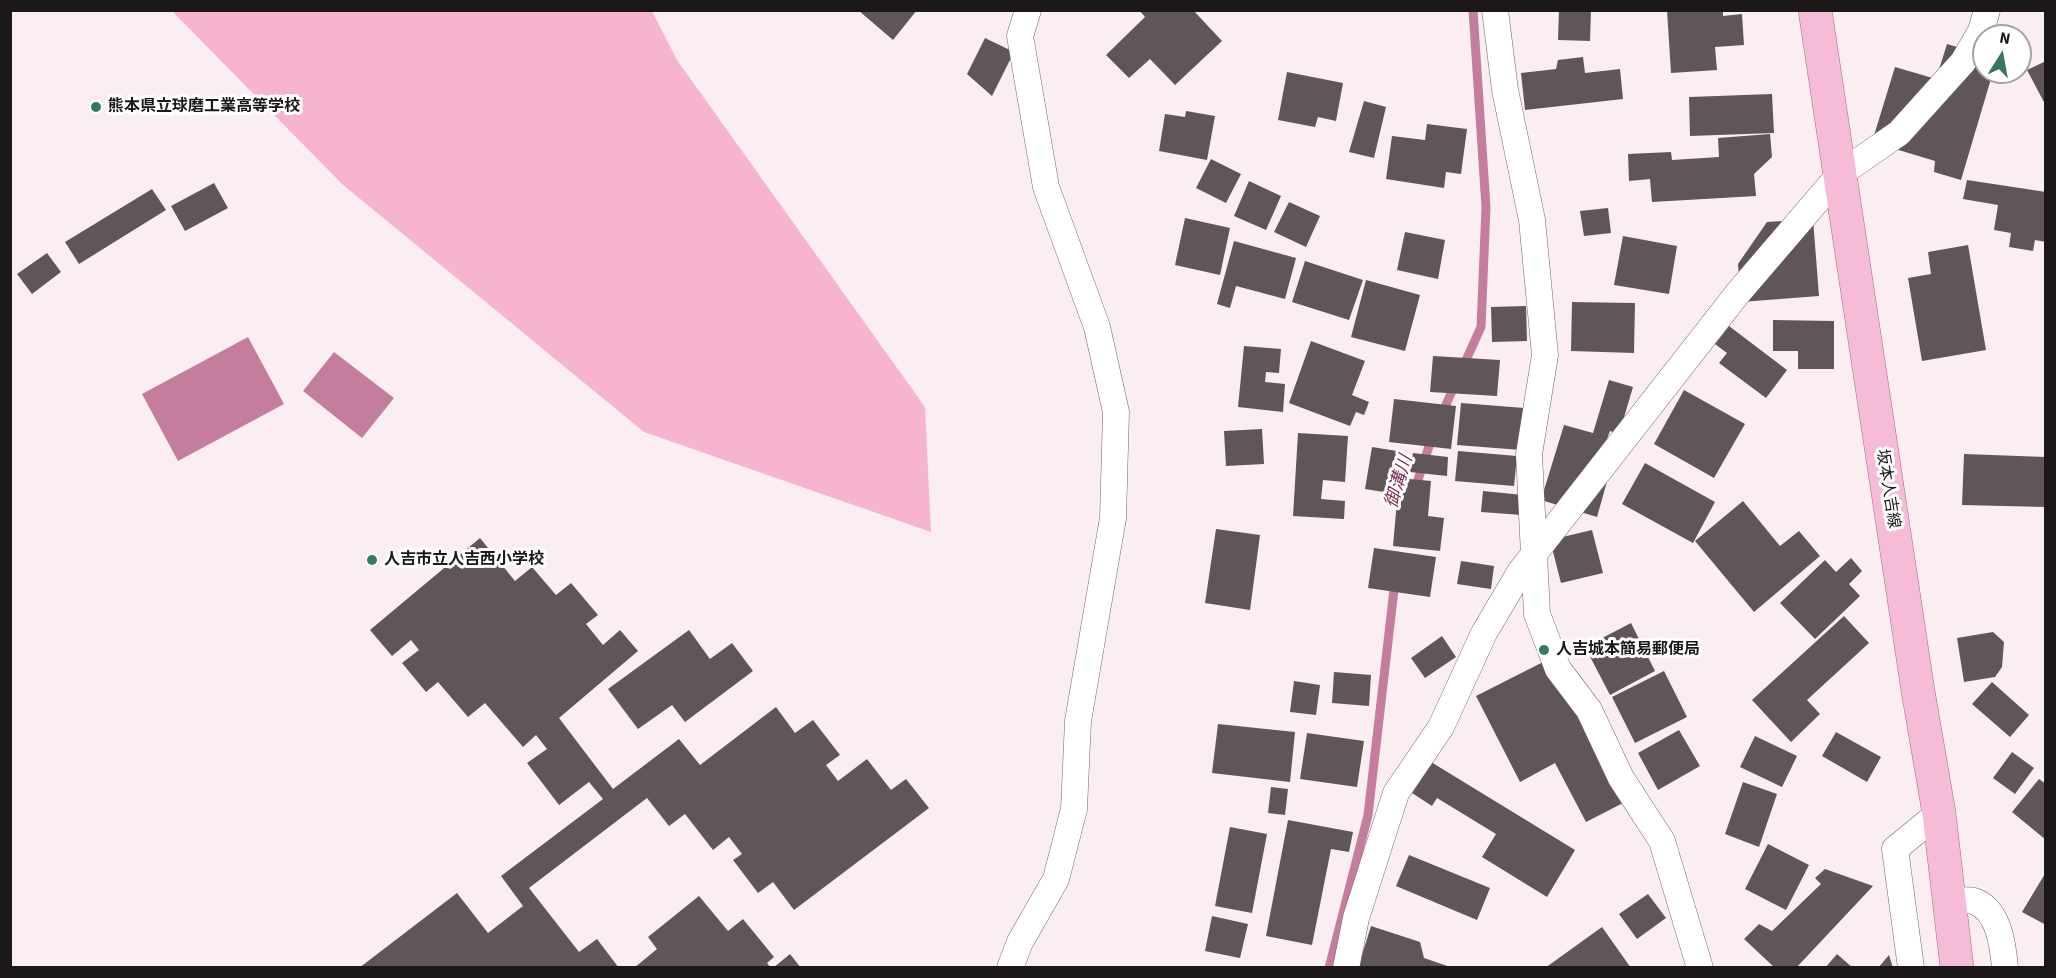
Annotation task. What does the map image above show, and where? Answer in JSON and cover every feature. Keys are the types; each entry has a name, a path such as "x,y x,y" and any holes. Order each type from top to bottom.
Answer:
{"main road":[{"name":"坂本人吉線","path":"1815,10 1918,692 1939,813 1957,968"}],"street":[{"path":"1010,968 1020,942 1056,879 1074,809 1077,721 1113,518 1116,412 1097,327 1046,187 1020,36 1028,10"},
{"path":"1495,10 1505,90 1532,220 1545,355 1529,454 1536,555 1537,614 1558,669 1589,710 1622,778 1662,841 1700,968"},
{"path":"1346,968 1356,918 1396,793 1441,727 1484,633 1520,573 1738,293 1840,174 1899,133 1963,62 1981,31 1987,10"},
{"path":"1911,968 1894,849 1939,813"},
{"path":"1949,901 1974,901 1992,915 2003,944 2005,968"}],"shaded area":[{"path":"172,11 652,11 677,60 925,407 931,532 644,432 342,184"},
{"path":"248,337 284,404 178,461 142,394"},
{"path":"334,352 394,398 362,438 303,391"}],"building":[{"path":"858,10 917,10 893,40"},
{"path":"1139,10 1193,10 1222,41 1175,85 1150,59 1129,78 1106,55 1145,17"},
{"path":"1559,10 1591,10 1590,41 1558,40"},
{"path":"1667,10 1723,10 1723,16 1742,14 1744,45 1715,47 1717,70 1671,73"},
{"path":"985,38 1014,52 992,96 967,74"},
{"path":"1947,44 1972,51 1972,84 1989,84 1961,180 1934,172 1935,161 1872,142 1895,67 1936,79"},
{"path":"1583,57 1585,73 1620,69 1623,99 1525,110 1521,73 1556,69 1558,60"},
{"path":"2046,61 2046,106 2032,79 2032,68"},
{"path":"1287,72 1343,83 1336,121 1318,117 1315,127 1278,120"},
{"path":"1772,94 1774,133 1690,136 1689,97"},
{"path":"1364,101 1386,107 1374,158 1349,152"},
{"path":"1186,111 1215,116 1207,160 1159,151 1165,114 1185,117"},
{"path":"1427,124 1467,129 1461,174 1446,172 1444,188 1386,179 1392,136 1425,140"},
{"path":"1770,134 1772,157 1754,174 1756,196 1652,202 1650,179 1629,181 1628,154 1671,152 1672,160 1719,157 1718,138"},
{"path":"1211,159 1241,174 1226,203 1196,188"},
{"path":"1967,180 2046,192 2046,242 2035,240 2033,251 2009,247 2011,233 1994,230 1998,205 1963,199"},
{"path":"1249,181 1281,196 1266,230 1234,216"},
{"path":"214,183 228,208 185,231 171,206"},
{"path":"152,189 166,210 79,264 65,242"},
{"path":"1289,202 1320,216 1306,247 1274,232"},
{"path":"1608,208 1611,233 1584,236 1580,211"},
{"path":"1185,218 1230,228 1220,275 1175,265"},
{"path":"1813,219 1819,296 1741,302 1738,264 1767,222"},
{"path":"1405,232 1445,240 1438,279 1397,270"},
{"path":"1623,236 1677,246 1669,294 1614,285"},
{"path":"1234,241 1296,258 1285,299 1236,286 1230,308 1217,304"},
{"path":"1968,245 1986,350 1922,361 1908,278 1931,274 1928,252"},
{"path":"47,253 61,272 32,294 17,274"},
{"path":"1305,261 1363,280 1349,320 1292,302"},
{"path":"1366,280 1420,295 1405,351 1351,337"},
{"path":"1572,302 1635,303 1634,353 1571,351"},
{"path":"1526,306 1527,341 1492,342 1491,307"},
{"path":"1773,320 1834,321 1834,369 1798,369 1798,351 1773,351"},
{"path":"1729,326 1787,370 1766,398 1719,363 1727,353 1715,344"},
{"path":"1311,341 1365,361 1352,395 1369,402 1364,415 1356,412 1350,426 1289,403"},
{"path":"1244,346 1281,349 1279,373 1266,372 1265,382 1285,384 1283,412 1238,407"},
{"path":"1433,356 1500,360 1497,396 1430,392"},
{"path":"1609,380 1633,387 1619,434 1610,431 1607,439 1610,471 1597,517 1541,500 1564,425 1593,433"},
{"path":"1684,390 1745,424 1714,478 1654,444"},
{"path":"1394,399 1456,406 1451,449 1389,442"},
{"path":"1461,403 1524,408 1521,450 1457,445"},
{"path":"1262,429 1264,464 1226,466 1224,431"},
{"path":"1298,433 1348,436 1345,482 1323,480 1321,499 1345,501 1344,519 1293,516"},
{"path":"1372,447 1397,451 1390,493 1365,489"},
{"path":"1458,451 1517,456 1514,486 1455,481"},
{"path":"1413,453 1448,457 1447,476 1410,472"},
{"path":"1964,454 2046,457 2046,507 1962,505"},
{"path":"1645,463 1715,502 1693,543 1622,504"},
{"path":"1399,478 1431,481 1428,516 1444,518 1440,551 1393,546"},
{"path":"1483,491 1523,495 1522,515 1481,512"},
{"path":"1743,501 1780,546 1799,531 1820,556 1754,612 1695,541"},
{"path":"1216,529 1260,535 1250,610 1205,603"},
{"path":"1592,530 1603,573 1561,583 1550,540"},
{"path":"480,538 515,581 532,567 556,595 571,583 598,615 586,624 603,645 620,630 638,651 559,718 613,789 679,739 700,765 776,707 795,733 813,720 840,755 826,765 838,781 867,759 891,790 906,779 929,808 794,910 773,882 758,893 733,860 742,854 729,837 713,850 685,814 669,826 647,798 529,888 579,952 597,939 619,968 359,968 457,893 488,933 523,906 501,876 603,799 589,782 559,805 527,763 547,749 536,735 523,747 485,703 468,717 438,682 426,692 402,663 419,650 411,640 392,656 370,630"},
{"path":"1374,548 1436,557 1430,597 1368,588"},
{"path":"1851,558 1862,571 1849,584 1860,596 1815,639 1780,603 1825,560 1836,572"},
{"path":"1461,561 1494,566 1491,589 1457,584"},
{"path":"1844,616 1869,643 1807,700 1820,714 1791,742 1752,700"},
{"path":"1631,623 1655,671 1610,695 1585,647"},
{"path":"689,630 710,659 732,643 753,671 685,722 672,705 638,729 608,689"},
{"path":"1993,632 2004,642 2002,667 1995,677 1964,682 1957,638"},
{"path":"1442,636 1456,657 1425,678 1411,658"},
{"path":"1551,658 1625,802 1586,822 1555,763 1520,782 1476,696"},
{"path":"1664,671 1687,717 1635,743 1612,697"},
{"path":"1334,672 1371,675 1369,706 1332,703"},
{"path":"1294,681 1320,685 1316,715 1290,712"},
{"path":"1992,682 2029,715 2010,737 1972,704"},
{"path":"1218,724 1295,732 1290,782 1212,773"},
{"path":"1679,730 1700,766 1658,790 1638,753"},
{"path":"1836,732 1881,757 1867,782 1822,756"},
{"path":"1307,733 1364,741 1357,787 1300,779"},
{"path":"1755,736 1797,756 1782,787 1740,767"},
{"path":"2012,752 2034,768 2015,794 1993,778"},
{"path":"1431,762 1575,850 1547,897 1482,857 1496,834 1437,798 1432,806 1412,793"},
{"path":"2039,779 2046,784 2046,840 2012,812"},
{"path":"1743,782 1777,794 1759,847 1725,834"},
{"path":"1271,787 1288,789 1285,815 1268,813"},
{"path":"1288,820 1353,832 1349,852 1331,849 1312,945 1266,936"},
{"path":"1230,827 1267,834 1252,913 1215,906"},
{"path":"1768,844 1809,865 1786,910 1745,889"},
{"path":"1409,855 1490,888 1477,920 1396,886"},
{"path":"1825,869 1873,886 1796,968 1775,968 1744,939 1759,924 1772,931 1821,884 1815,878"},
{"path":"2046,872 2046,925 2022,912"},
{"path":"1648,894 1666,918 1637,939 1619,914"},
{"path":"699,896 728,931 743,919 774,957 767,963 771,968 634,968 657,949 648,937"},
{"path":"1212,916 1248,924 1240,958 1205,951"},
{"path":"1371,926 1420,942 1424,958 1453,968 1358,968"},
{"path":"1602,927 1631,968 1545,968"},
{"path":"790,954 801,968 773,968"},
{"path":"1837,954 1853,968 1825,968"},
{"path":"1889,955 1893,968 1878,968"}],"waterway":[{"name":"御溝川","path":"1462,369 1481,327 1486,207 1473,10"},
{"name":"御溝川","path":"1441,416 1456,382"},
{"name":"御溝川","path":"1415,489 1432,437"},
{"name":"御溝川","path":"1329,968 1368,815 1395,581"}],"place":[{"name":"熊本県立球磨工業高等学校","path":"96,107"},
{"name":"人吉市立人吉西小学校","path":"372,560"},
{"name":"人吉城本簡易郵便局","path":"1544,650"}]}
